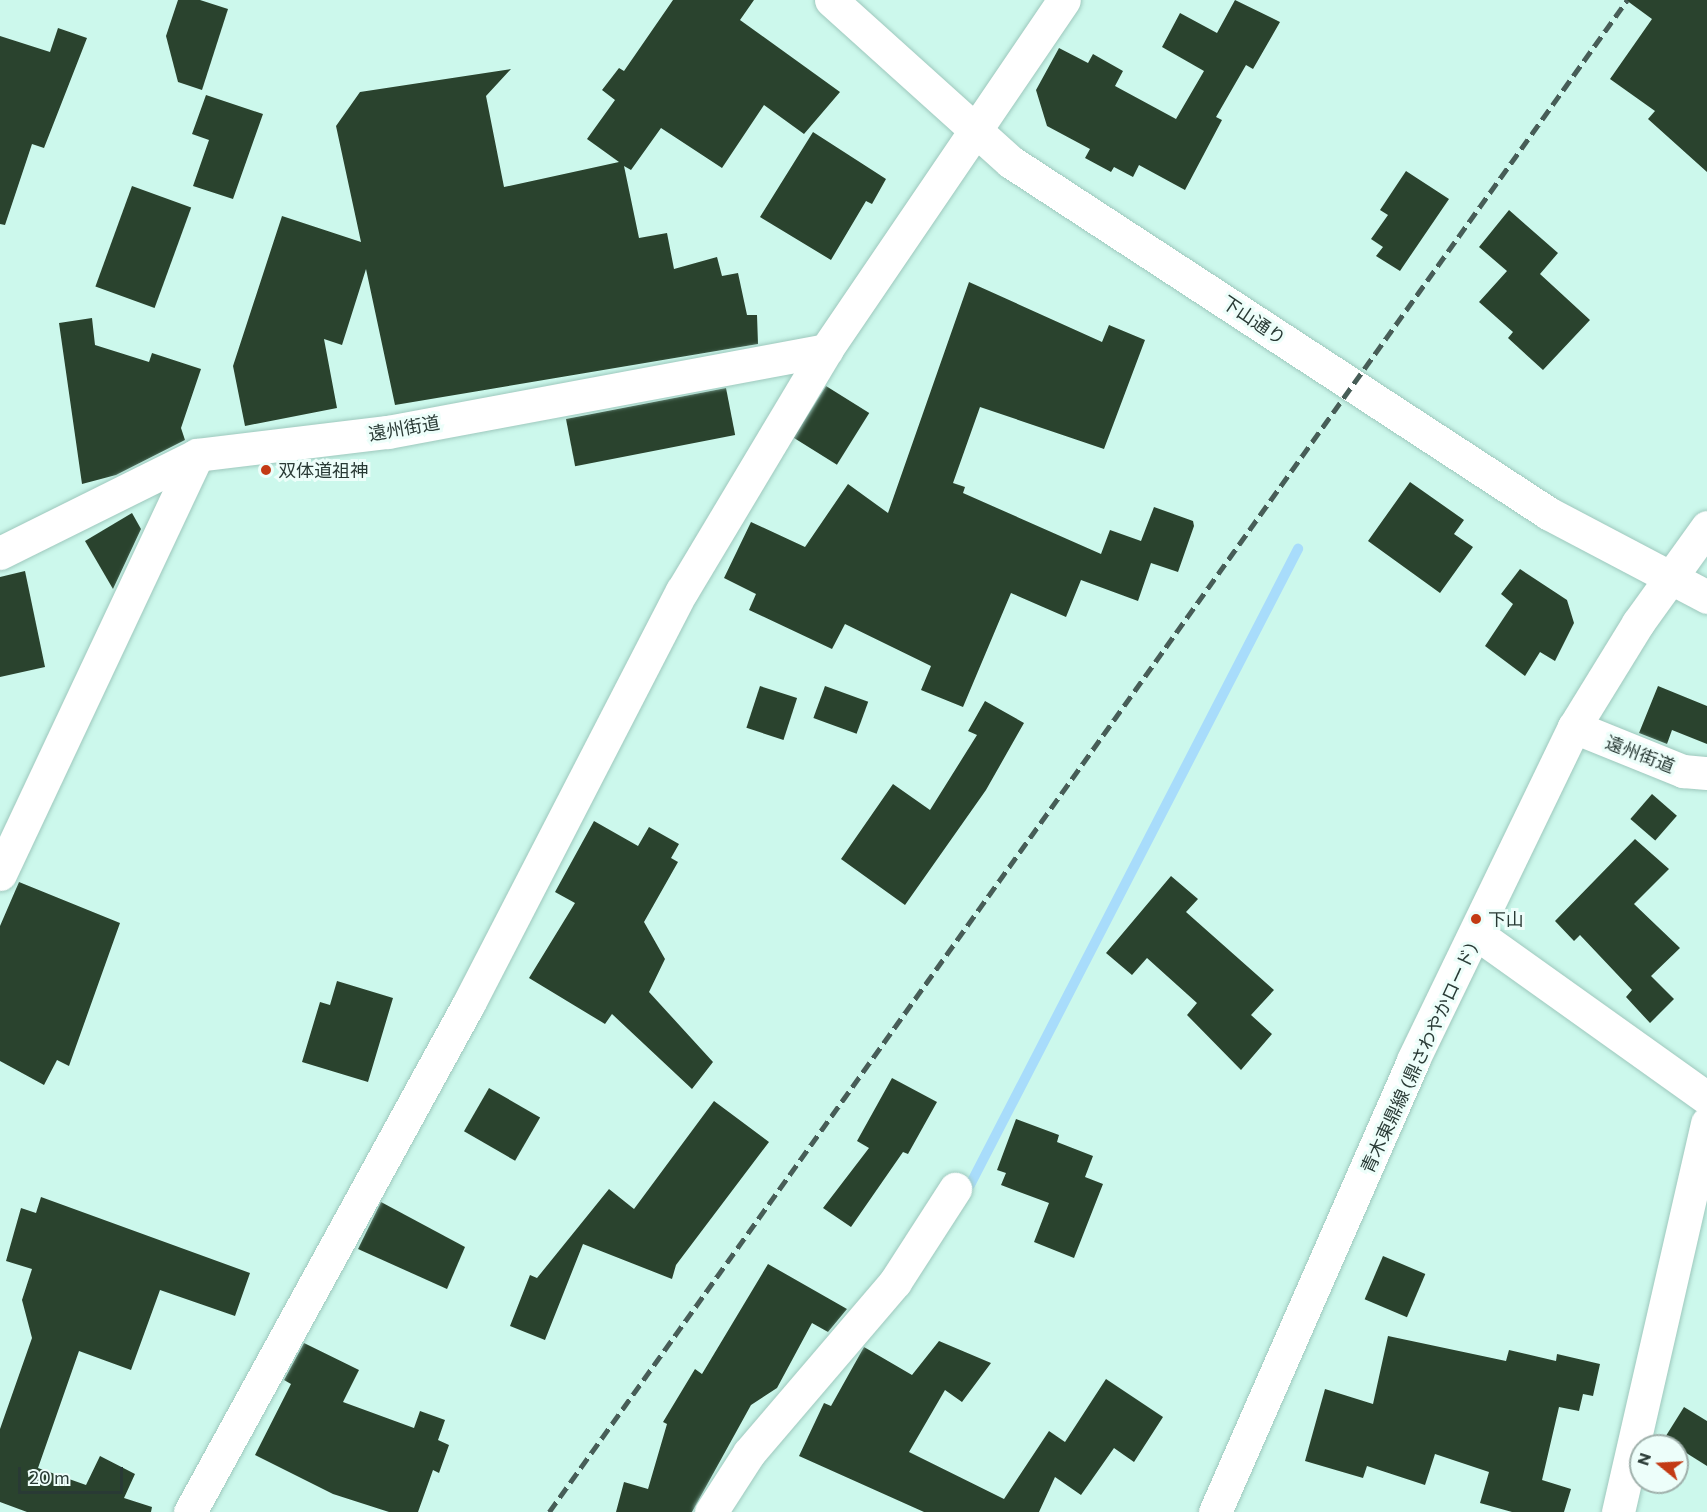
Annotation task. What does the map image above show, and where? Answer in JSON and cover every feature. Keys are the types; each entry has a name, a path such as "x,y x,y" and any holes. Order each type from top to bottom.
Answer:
{"street":[{"name":"下山通り","path":"831,0 974,133 1468,463 1668,579 1707,597"},
{"path":"190,1512 469,1003 682,591 826,350 1064,0"},
{"name":"遠州街道","path":"0,553 197,455 388,432 826,350"},
{"path":"0,874 197,455"},
{"name":"青木東鼎線 (鼎さわやかロード)","path":"1215,1512 1413,1060 1477,934 1574,727 1668,579 1707,527"},
{"name":"遠州街道","path":"1574,727 1683,771 1707,773"},
{"path":"1477,934 1707,1098"},
{"path":"1618,1512 1707,1123"},
{"path":"711,1512 749,1453 895,1282 955,1189"}],"building":[{"path":"178,0 200,0 228,9 202,90 178,82 166,36"},
{"path":"673,0 754,0 740,20 840,92 804,134 764,105 722,168 661,128 631,170 624,166 639,238 667,233 674,269 717,257 722,276 738,273 747,315 757,315 758,344 395,405 366,269 342,345 324,339 337,408 245,426 233,366 282,216 361,242 336,126 360,92 511,69 486,96 504,187 619,162 587,139 615,100 602,90 619,68 624,71"},
{"path":"1235,0 1280,22 1253,69 1246,65 1216,117 1222,120 1185,190 1139,165 1133,177 1114,167 1111,172 1085,158 1090,149 1047,126 1036,90 1059,48 1088,63 1093,54 1123,71 1115,86 1176,119 1204,71 1162,47 1180,13 1217,33"},
{"path":"1626,0 1707,0 1707,172 1648,119 1655,111 1610,79 1652,19"},
{"path":"58,28 87,38 44,148 32,144 5,225 0,224 0,36 50,52"},
{"path":"206,95 263,114 233,199 193,186 209,140 192,134"},
{"path":"813,132 886,179 872,204 866,201 831,260 760,217"},
{"path":"1406,171 1449,199 1400,271 1376,256 1383,247 1371,239 1388,215 1380,210"},
{"path":"132,186 191,208 155,308 95,287"},
{"path":"1509,210 1558,253 1540,274 1590,320 1543,370 1508,338 1513,332 1479,302 1507,271 1479,247"},
{"path":"969,282 1102,342 1109,325 1145,340 1104,449 980,407 953,483 965,487 963,493 1101,554 1110,530 1141,541 1154,507 1193,521 1194,526 1178,572 1151,563 1138,601 1081,580 1066,617 1011,593 963,707 921,690 931,666 845,624 832,649 749,610 756,594 724,578 751,522 805,547 848,484 888,513"},
{"path":"92,318 95,345 149,362 152,353 201,369 181,428 185,440 116,475 82,484 59,323"},
{"path":"826,386 869,413 837,465 794,438"},
{"path":"726,388 735,435 575,466 566,419"},
{"path":"1410,482 1464,520 1454,534 1473,547 1440,593 1368,541"},
{"path":"132,513 141,529 113,589 85,541"},
{"path":"1520,569 1567,600 1574,623 1555,661 1540,652 1525,676 1485,646 1513,604 1501,594"},
{"path":"25,571 45,667 0,677 0,577"},
{"path":"760,686 797,698 783,740 746,728"},
{"path":"825,686 868,702 857,734 813,718"},
{"path":"1658,686 1707,706 1707,744 1672,730 1667,744 1639,733"},
{"path":"985,701 1024,723 986,790 905,905 841,859 893,784 930,810 977,735 968,731"},
{"path":"1652,794 1677,816 1655,841 1630,819"},
{"path":"594,821 638,846 649,827 679,844 671,858 678,862 644,922 665,959 649,992 713,1062 692,1089 612,1014 605,1024 529,978 575,903 555,892"},
{"path":"1635,839 1669,869 1634,904 1680,948 1651,976 1674,999 1650,1023 1626,997 1632,990 1580,935 1574,941 1555,921"},
{"path":"1171,876 1198,899 1186,912 1274,990 1251,1015 1272,1034 1241,1070 1187,1015 1197,1003 1147,958 1132,975 1106,953"},
{"path":"19,882 120,923 69,1066 57,1060 44,1085 0,1061 0,926"},
{"path":"337,981 393,998 368,1082 302,1062 320,1002 330,1005"},
{"path":"892,1078 937,1102 908,1154 903,1152 851,1227 823,1208 869,1148 857,1141"},
{"path":"489,1088 540,1118 515,1161 464,1131"},
{"path":"714,1101 769,1142 676,1265 672,1279 583,1244 545,1340 510,1326 530,1275 537,1278 609,1189 634,1209"},
{"path":"1016,1119 1059,1135 1057,1142 1093,1156 1085,1177 1103,1184 1074,1258 1034,1242 1049,1203 1001,1185 1006,1173 997,1170"},
{"path":"41,1197 250,1273 235,1316 160,1290 131,1370 79,1351 38,1468 86,1485 100,1456 135,1474 124,1498 152,1507 151,1512 27,1512 0,1502 0,1429 32,1338 22,1300 32,1269 6,1261 21,1208 36,1213"},
{"path":"381,1202 465,1247 447,1289 358,1249"},
{"path":"1383,1256 1425,1274 1407,1317 1365,1299"},
{"path":"768,1264 847,1309 828,1332 812,1323 777,1388 751,1405 692,1512 616,1512 624,1482 648,1489 667,1424 663,1422 695,1369 702,1374"},
{"path":"1388,1336 1506,1361 1509,1350 1556,1361 1557,1354 1600,1364 1593,1396 1583,1394 1579,1411 1559,1407 1542,1480 1571,1489 1564,1512 1512,1512 1480,1503 1489,1472 1435,1454 1425,1485 1367,1466 1363,1478 1305,1461 1325,1389 1373,1404"},
{"path":"939,1341 991,1363 962,1402 945,1390 909,1452 1004,1499 1049,1431 1065,1442 1106,1379 1163,1417 1134,1462 1114,1448 1081,1495 1055,1477 1039,1512 924,1512 799,1456 824,1403 831,1406 864,1347 912,1375"},
{"path":"304,1343 359,1370 343,1402 414,1428 420,1411 445,1420 438,1440 449,1445 439,1473 433,1470 418,1512 389,1512 333,1494 255,1455 291,1384 284,1380"},
{"path":"1684,1407 1707,1421 1707,1466 1689,1455 1689,1434 1667,1434"}],"waterway":[{"path":"970,1185 1298,549"}],"railway":[{"path":"549,1512 1627,0"}],"place":[{"name":"双体道祖神","path":"266,470"},
{"name":"下山","path":"1476,919"}]}
